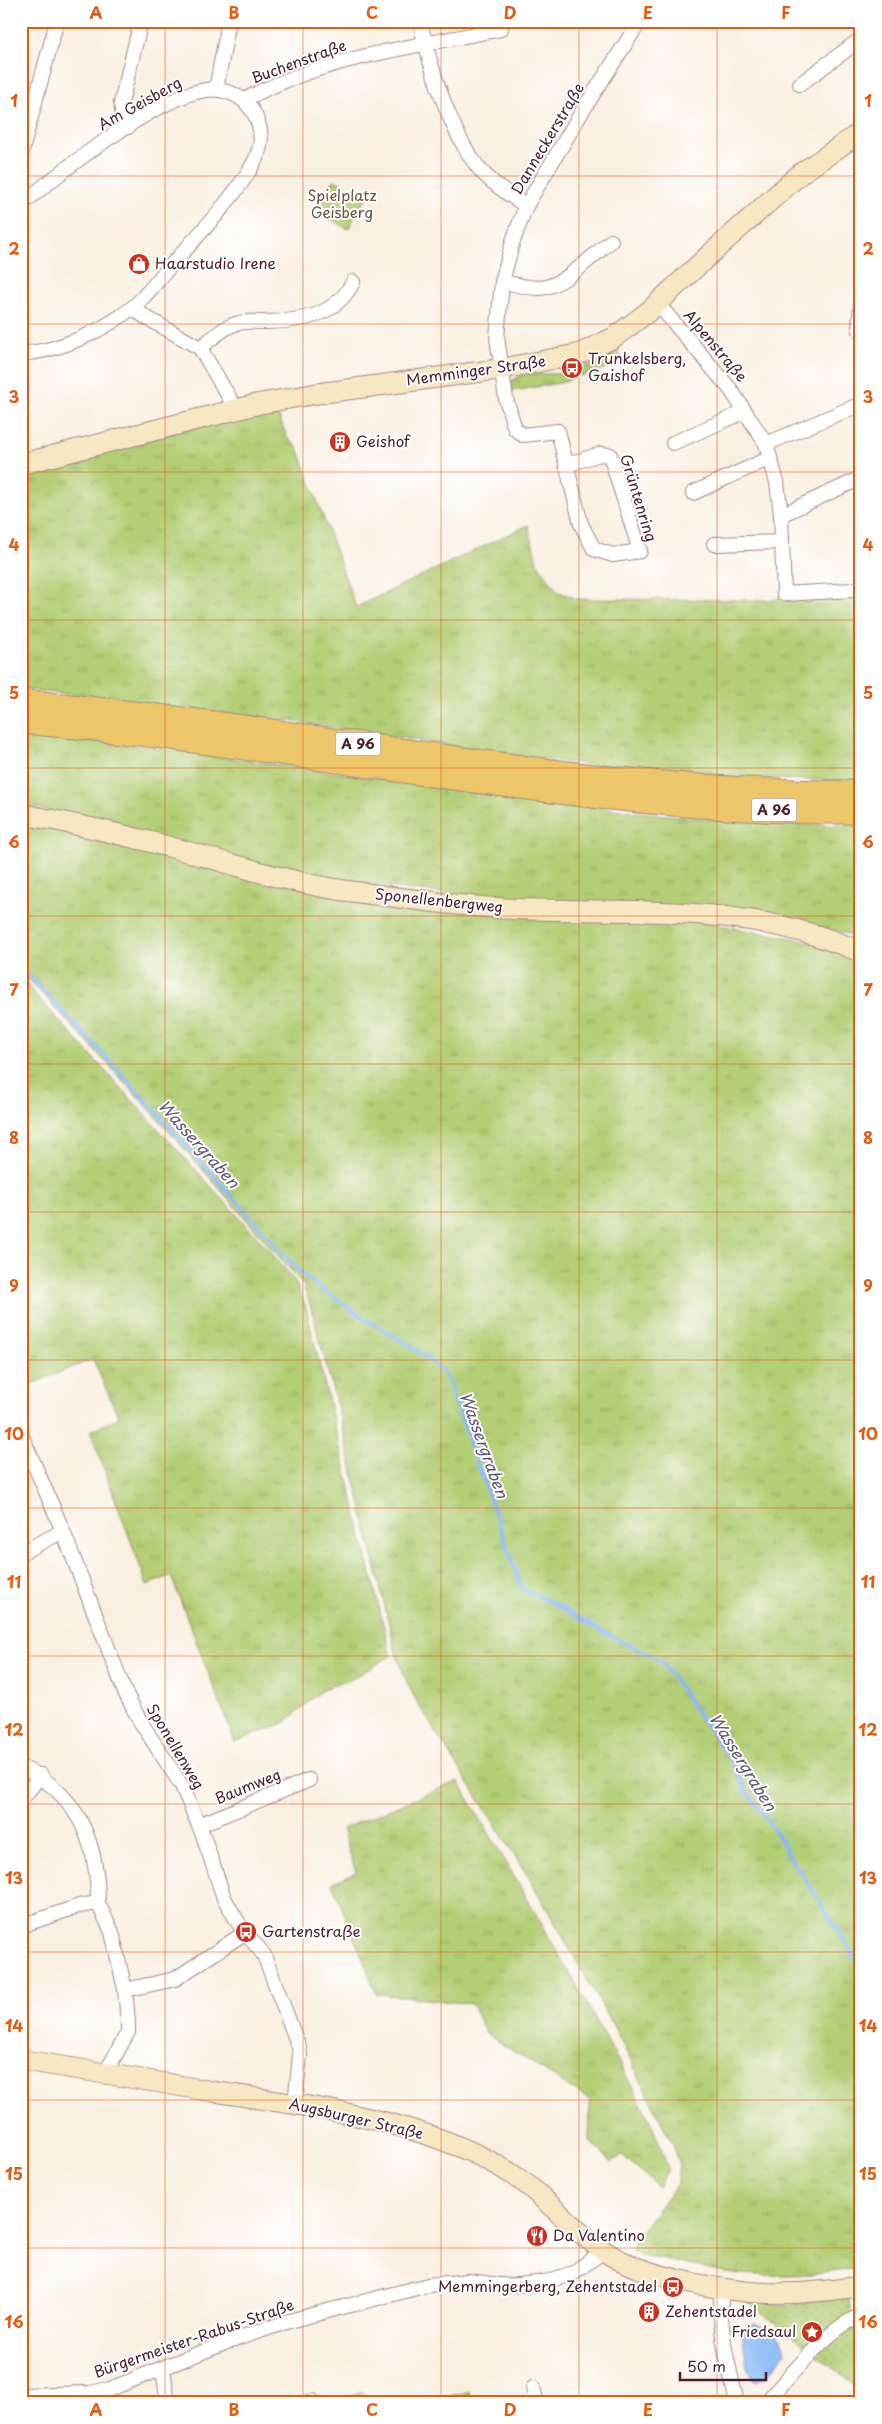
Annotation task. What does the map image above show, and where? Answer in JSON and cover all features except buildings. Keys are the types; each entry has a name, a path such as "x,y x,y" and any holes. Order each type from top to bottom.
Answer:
{"highway":[{"name":"A 96","path":"21,702 204,722 531,771 610,780 780,792 861,793"},
{"name":"A 96","path":"21,720 185,739 558,792 730,808 861,812"}],"street":[{"path":"21,154 57,21"},
{"path":"128,127 123,117 121,103 140,21"},
{"path":"21,354 65,344 90,333 132,308 205,228 238,186 256,159 260,145 260,130 254,114 244,100 216,89 229,21"},
{"path":"420,21 425,44 449,113 472,159 494,183 526,206"},
{"name":"Danneckerstraße","path":"501,369 497,338 502,282 513,241 526,206 583,110 640,21"},
{"name":"Buchenstraße","path":"244,100 281,83 348,60 501,28"},
{"path":"800,84 861,39"},
{"name":"Am Geisberg","path":"22,203 128,127 185,95 216,89"},
{"name":"Memminger Straße","path":"21,464 236,409 314,394 501,369 564,358 599,346 622,333 658,304 707,257 800,174 861,132"},
{"path":"502,282 542,288 551,285 563,279 611,241"},
{"path":"200,348 228,327 238,323 288,321 307,318 329,310 347,294 353,282"},
{"name":"Alpenstraße","path":"658,304 731,390 766,444 777,482 781,515 784,594 852,590 861,587"},
{"path":"861,305 858,327 861,333"},
{"path":"132,308 200,348 236,409"},
{"name":"Grüntenring","path":"501,369 506,399 515,429 523,435 558,431 566,465 580,524 594,549 613,555 640,551 610,455 600,454 566,465"},
{"path":"766,444 861,404"},
{"path":"673,443 744,412"},
{"path":"693,493 770,458"},
{"path":"781,515 861,478"},
{"path":"714,544 782,542"},
{"name":"Sponellenbergweg","path":"21,814 120,834 261,873 317,886 514,909 643,910 713,914 743,918 810,933 861,952"},
{"name":"Sponellenweg","path":"21,1434 63,1531 125,1692 140,1721 182,1786 198,1824 224,1898 246,1932 264,1955 297,2038 300,2055 295,2104"},
{"path":"21,1553 63,1531"},
{"path":"21,1767 41,1776 70,1802 78,1814 86,1834 97,1875 98,1904 112,1932 125,1990 128,2032 106,2072"},
{"path":"21,1800 41,1776"},
{"name":"Baumweg","path":"198,1824 309,1780"},
{"path":"21,1926 80,1906 98,1904"},
{"path":"125,1990 175,1979 246,1932"},
{"name":"Augsburger Straße","path":"21,2060 106,2072 295,2104 409,2129 466,2148 527,2185 604,2252 641,2269 722,2290 788,2294 860,2290"},
{"name":"Bürgermeister-Rabus-Straße","path":"21,2395 42,2399 110,2389 258,2331 428,2285 468,2281 521,2286 556,2279 581,2268 604,2252"},
{"path":"722,2290 719,2308 722,2332 737,2403"},
{"path":"765,2403 835,2330 852,2319 861,2316"},
{"path":"163,2368 168,2403"},
{"path":"533,2388 536,2403"},
{"path":"306,2403 313,2401 315,2403"}],"green space":[{"name":"Spielplatz Geisberg","path":"334,180 367,196 348,229 318,212"},
{"path":"616,348 623,362 581,376 580,369 596,363"},
{"path":"524,374 575,374 576,376 565,382 512,391 511,381"},
{"path":"269,412 279,417 287,437 298,448 356,607 528,525 537,562 557,591 577,599 776,600 780,597 861,595 861,781 771,779 668,773 538,759 289,721 21,689 21,472 188,429"},
{"path":"21,733 165,749 522,799 627,811 761,823 861,825 861,941 844,933 793,920 508,900 395,888 299,873 219,856 21,804"},
{"path":"21,821 51,826 269,882 692,920 814,942 861,960 861,2267 809,2274 752,2275 719,2271 672,2260 643,2256 632,2251 634,2241 677,2184 679,2162 673,2145 614,2027 531,1881 421,1709 409,1687 396,1654 340,1417 303,1284 153,1113 21,971"},
{"path":"21,979 269,1250 294,1280 305,1304 391,1656 348,1681 325,1688 284,1723 235,1742 171,1576 147,1585 90,1431 119,1418 93,1359 21,1388 21,1322 34,1316 21,1301"},
{"path":"458,1781 568,1971 648,2117 668,2169 659,2187 622,2155 612,2162 589,2141 590,2100 485,2033 472,2004 377,1994 332,1883 356,1872 342,1829"},
{"path":"831,2297 848,2299 861,2352 861,2390 747,2301 792,2305"},
{"path":"469,2391 473,2403 444,2403 442,2398"},
{"path":"363,2392 365,2403 331,2403 331,2402"}],"water":[{"path":"753,2324 775,2333 784,2346 785,2353 765,2379 755,2382 747,2365 742,2332"}],"waterway":[{"name":"Wassergraben","path":"21,967 123,1075 299,1271 339,1302 417,1350 447,1378 522,1589 553,1603 601,1631 661,1661 734,1765 745,1789 776,1832 793,1862 861,1967"}],"place":[{"name":"Haarstudio Irene","path":"139,264"},
{"name":"Trunkelsberg, Gaishof","path":"572,368"},
{"name":"Geishof","path":"340,442"},
{"name":"Gartenstraße","path":"246,1932"},
{"name":"Da Valentino","path":"537,2236"},
{"name":"Memmingerberg, Zehentstadel","path":"673,2287"},
{"name":"Zehentstadel","path":"649,2312"},
{"name":"Friedsaul","path":"812,2332"}]}
